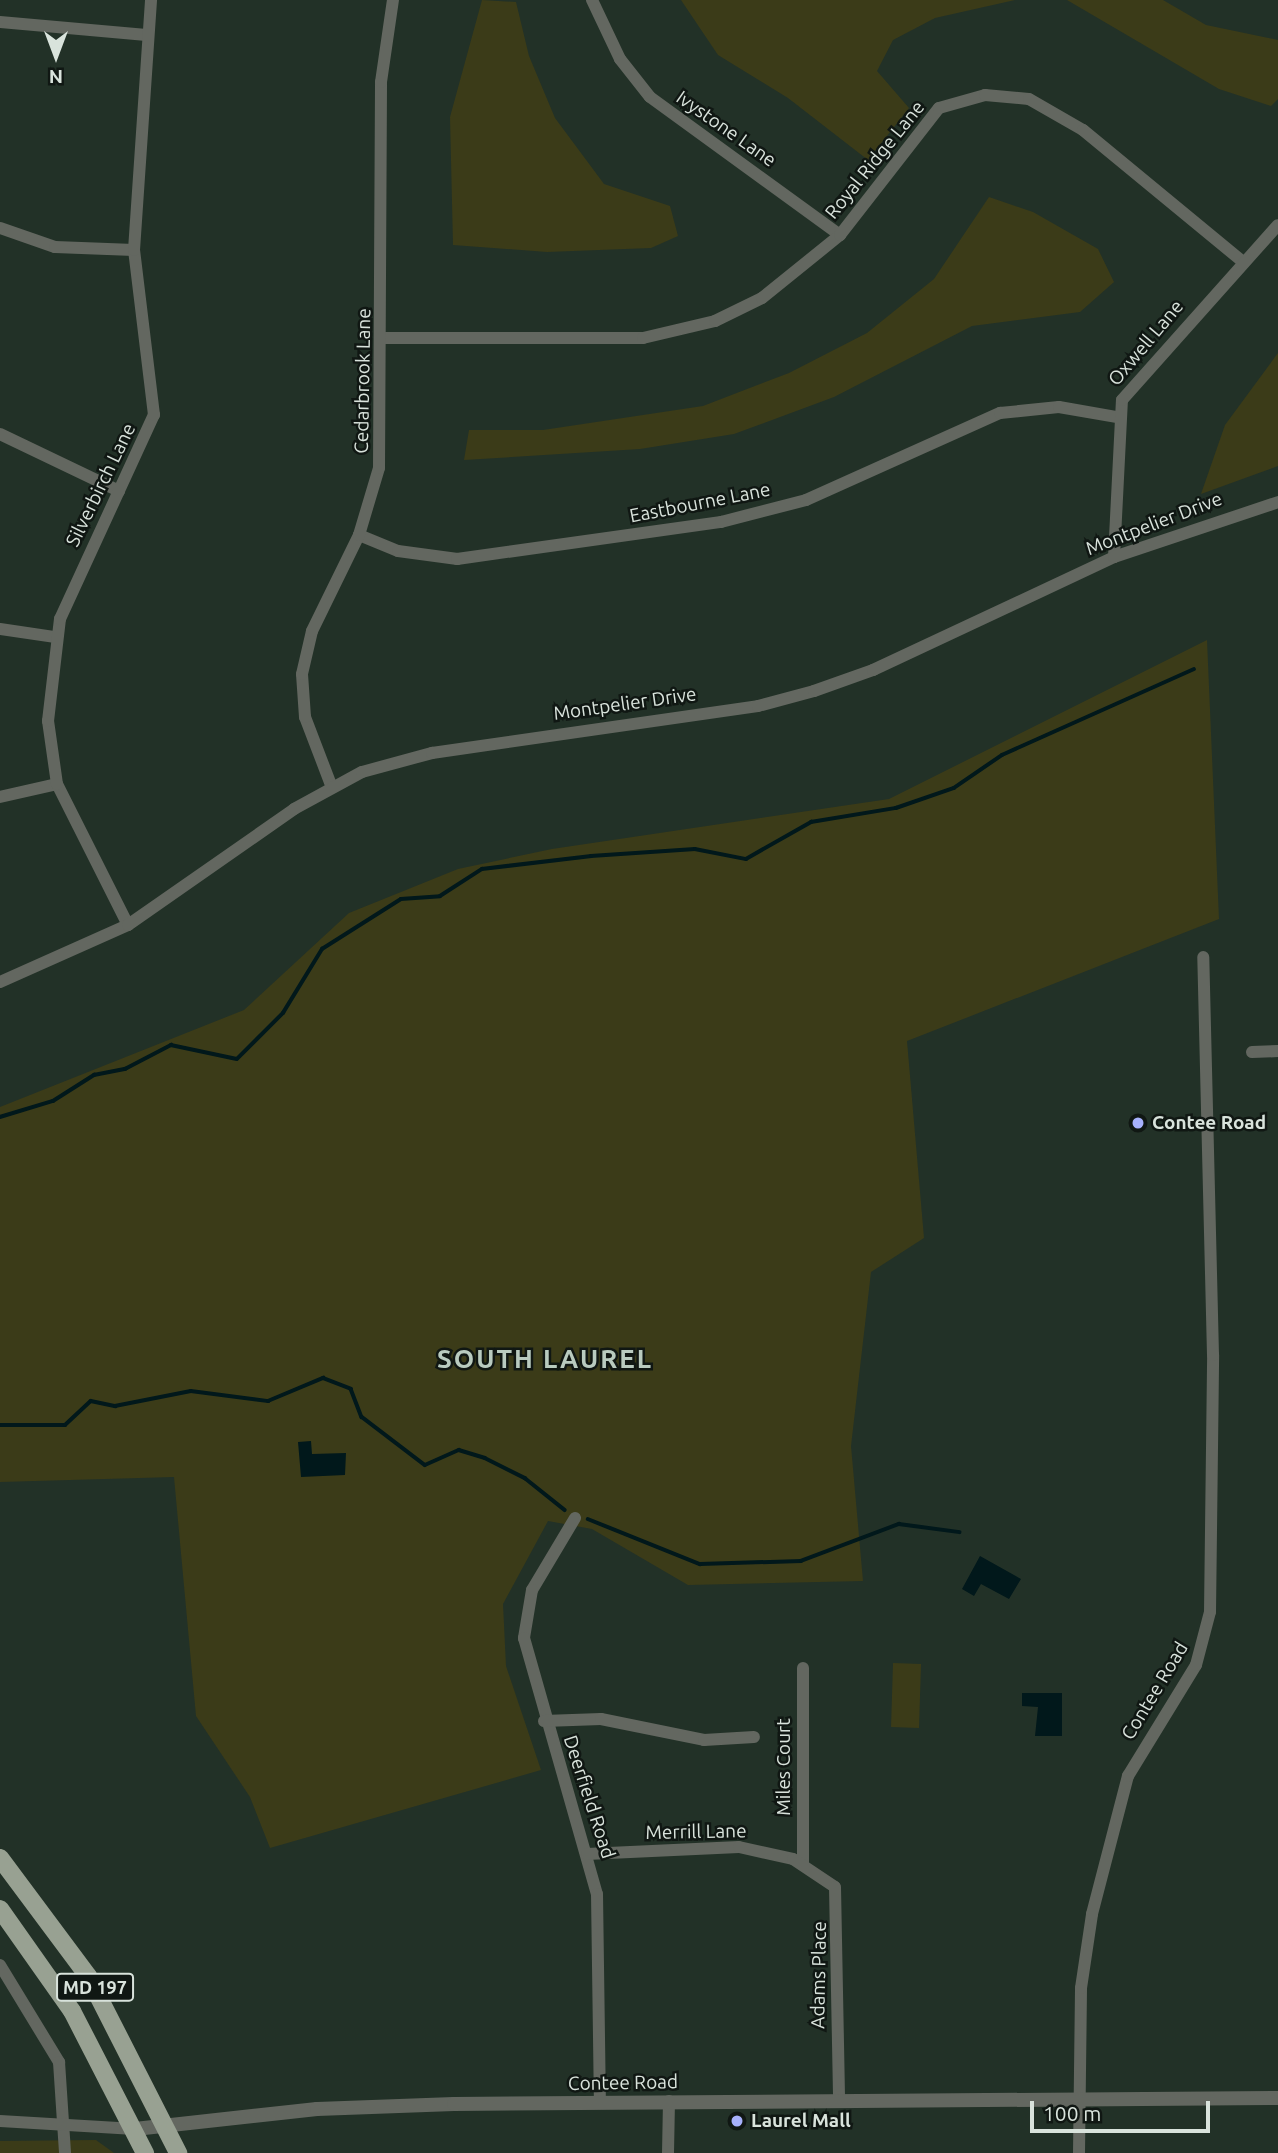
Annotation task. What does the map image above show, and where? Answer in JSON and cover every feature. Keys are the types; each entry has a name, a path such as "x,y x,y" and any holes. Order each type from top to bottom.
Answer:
{"main road":[{"name":"MD 197","path":"0,1858 89,1976 178,2153"},
{"name":"MD 197","path":"0,1909 72,2011 145,2153"}],"street":[{"name":"Silverbirch Lane","path":"128,925 57,784 48,721 55,637 119,492 147,438 155,400 134,250 146,35 151,0"},
{"name":"Cedarbrook Lane","path":"331,785 307,723 302,674 312,631 359,536 381,452 381,82 393,0"},
{"name":"Ivystone Lane","path":"592,0 620,59 650,97 840,235"},
{"path":"0,22 146,35"},
{"name":"Royal Ridge Lane","path":"383,338 643,338 689,330 762,298 840,235 939,108 985,95 1029,99 1083,130 1243,262"},
{"name":"Oxwell Lane","path":"1114,557 1117,416 1136,380 1278,225"},
{"path":"0,228 55,247 134,250"},
{"name":"Eastbourne Lane","path":"359,536 408,553 457,559 688,528 806,500 1000,413 1059,407 1117,416"},
{"path":"0,434 119,492"},
{"name":"Montpelier Drive","path":"0,982 128,925 331,785 432,753 758,706 814,691 873,670 1114,557 1278,502"},
{"path":"0,629 55,637"},
{"path":"0,797 57,784"},
{"name":"Contee Road","path":"1079,2100 1084,1953 1121,1800 1139,1755 1196,1665 1210,1612 1213,1354 1203,957"},
{"path":"1252,1052 1278,1051"},
{"name":"Deerfield Road","path":"575,1518 536,1580 525,1612 526,1660 587,1854 599,1911 600,2103"},
{"name":"Miles Court","path":"803,1668 803,1865"},
{"path":"544,1721 601,1719 704,1740 754,1738"},
{"name":"Merrill Lane","path":"587,1854 739,1847 803,1865"},
{"name":"Adams Place","path":"803,1865 839,1895 839,2102"},
{"path":"0,1965 57,2056 65,2125 65,2153"},
{"name":"Contee Road","path":"135,2129 168,2129 317,2109 669,2101 1278,2098"},
{"path":"1079,2100 1079,2153"},
{"path":"668,2153 669,2101"},
{"path":"0,2121 135,2129"}],"shaded area":[{"path":"482,0 516,2 529,56 555,118 604,184 670,206 678,236 651,248 547,252 453,245 450,117"},
{"path":"681,0 1015,0 935,18 893,40 877,71 909,108 868,160 788,98 718,55"},
{"path":"1067,0 1163,0 1206,25 1278,40 1278,99 1271,106 1219,89"},
{"path":"989,197 1033,212 1098,249 1114,282 1080,312 972,326 834,397 734,434 640,449 464,460 469,430 543,430 703,406 789,373 867,333 934,279"},
{"path":"1278,353 1278,466 1201,494 1225,425"},
{"path":"1207,640 1219,919 907,1041 924,1238 871,1272 851,1446 863,1581 688,1585 592,1529 548,1521 503,1604 506,1666 541,1770 270,1848 250,1797 196,1716 174,1477 0,1482 0,1107 244,1010 349,913 458,869 552,849 889,799"},
{"path":"893,1663 921,1664 919,1728 891,1727"},
{"path":"96,2140 114,2153 0,2153 0,2141"}],"water":[{"path":"311,1441 312,1454 346,1453 345,1475 301,1477 298,1442"},
{"path":"980,1556 1021,1579 1009,1599 981,1584 974,1596 962,1589"},
{"path":"1022,1693 1062,1693 1062,1736 1035,1736 1038,1707 1022,1706"}],"waterway":[{"path":"0,1117 53,1101 94,1075 125,1069 171,1045 237,1059 283,1013 322,949 401,899 440,896 482,869 591,856 695,849 746,859 811,822 896,808 954,788 1002,755 1194,669"},
{"path":"0,1425 65,1425 91,1401 115,1406 191,1391 268,1401 323,1378 351,1389 362,1417 425,1465 459,1450 485,1458 525,1478 565,1510"},
{"path":"588,1519 700,1564 801,1561 899,1524 959,1532"}],"place":[{"name":"Contee Road","path":"1138,1123"},
{"name":"Laurel Mall","path":"737,2121"}],"district":[{"name":"SOUTH LAUREL","path":"545,1359"}]}
